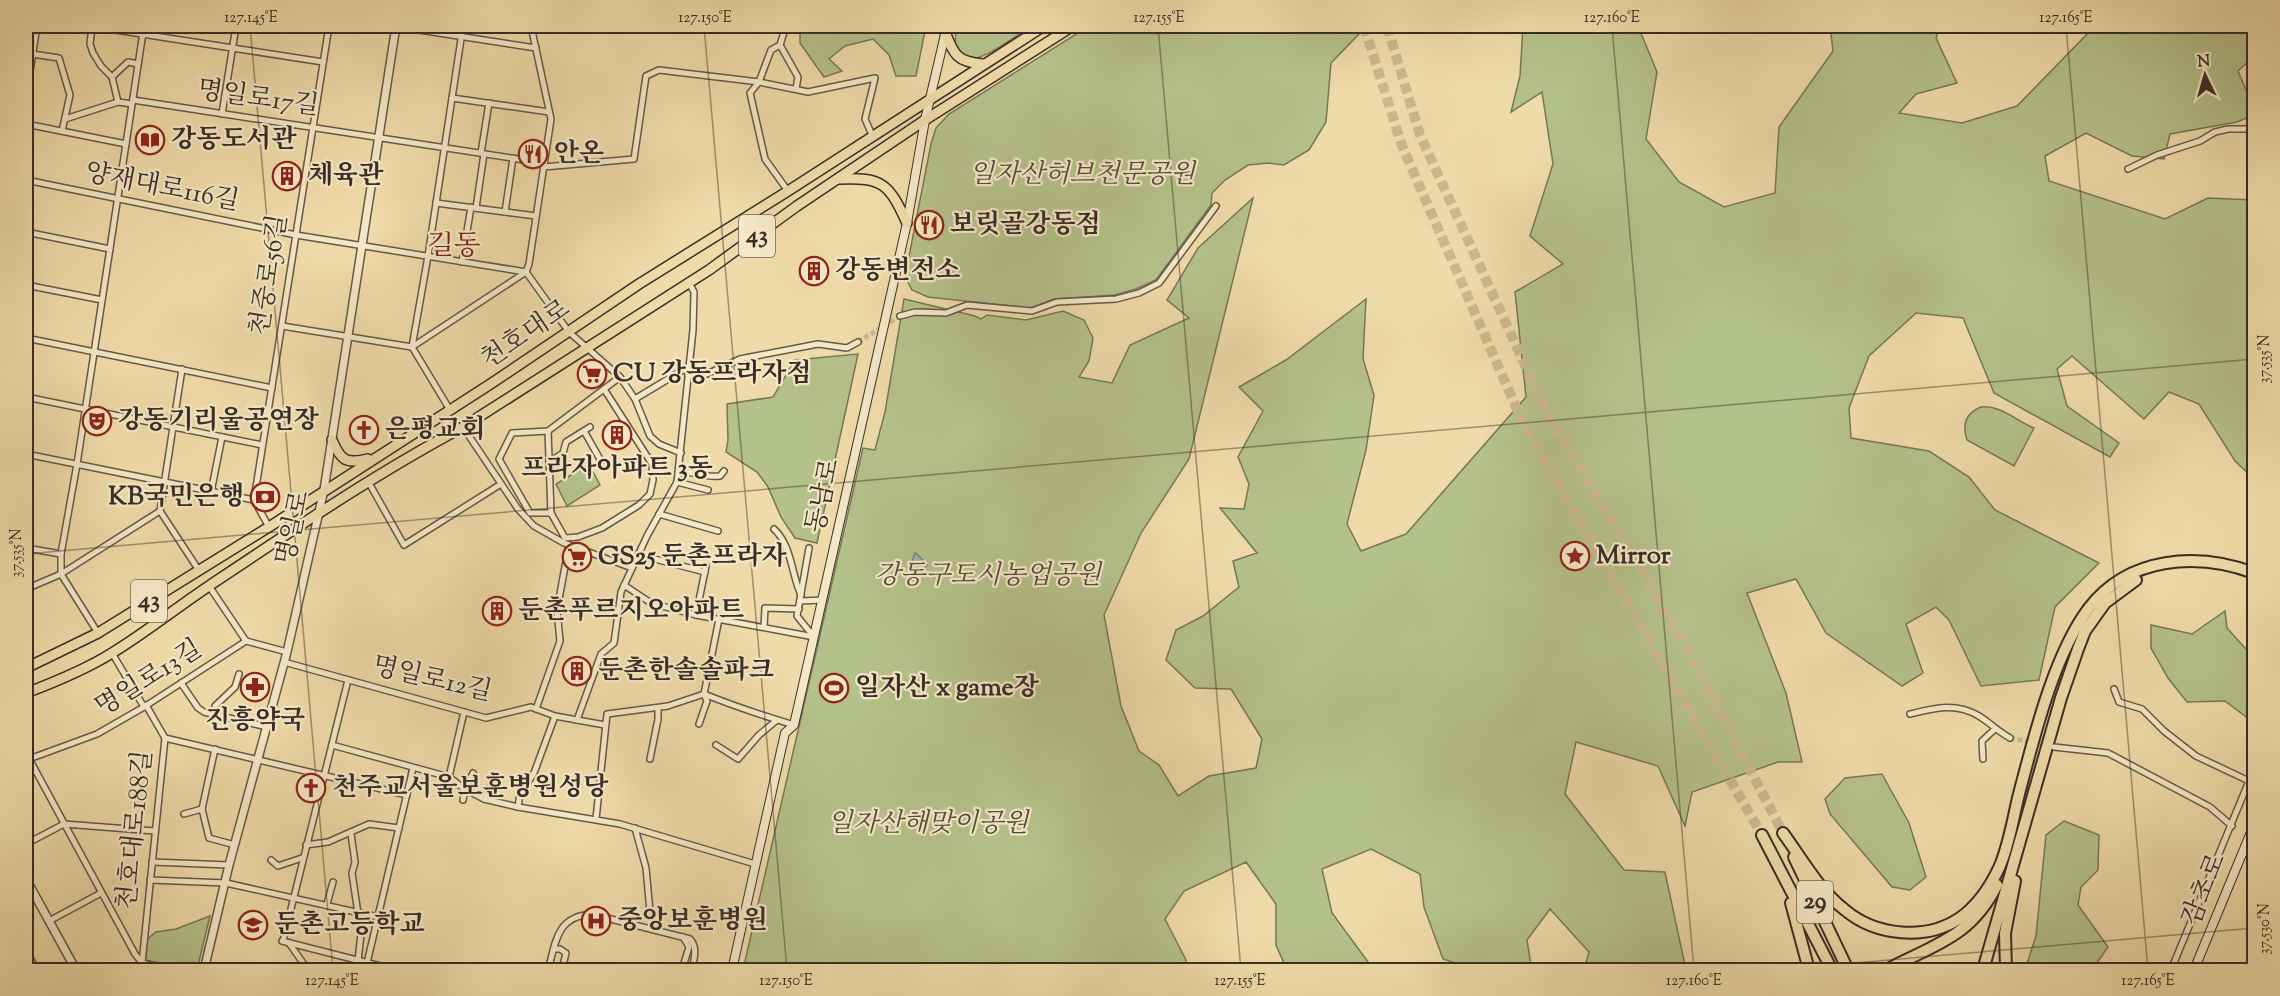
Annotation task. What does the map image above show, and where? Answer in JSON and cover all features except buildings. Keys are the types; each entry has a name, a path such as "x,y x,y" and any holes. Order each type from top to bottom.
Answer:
{"highway":[{"path":"1887,970 1936,947 1958,933 1979,913 1996,888 2014,837 2075,630 2089,608 2105,591 2138,571 2160,563 2181,560 2213,562 2254,573"},
{"path":"1983,970 2070,672 2085,632 2095,615 2116,593 2143,576 2159,570 2188,564 2218,567 2254,578"},
{"name":"29","path":"1848,970 1783,833 1820,885 1847,912 1860,920 1889,930 1910,932 1931,930 1960,918 1988,888 2000,866 2028,760 2060,660 2075,630"},
{"path":"2006,970 2009,908 2058,731 2070,672"},
{"name":"29","path":"1762,835 1832,970"},
{"path":"1786,882 1809,970"}],"main road":[{"name":"천호대로","path":"26,668 98,633 269,527 639,284 1044,26"},
{"name":"천호대로","path":"26,693 58,681 112,653 319,514 463,427 689,282 925,120 1073,26"},
{"path":"946,29 952,50 959,59 969,63 983,64"},
{"name":"동남로","path":"732,970 785,733 794,725 823,600 907,223 925,120 946,29"},
{"path":"837,180 864,178 889,190 896,199 907,223"},
{"path":"332,440 340,457 344,459 356,462 374,458"},
{"name":"감초로","path":"2194,970 2254,825"}],"street":[{"path":"26,97 28,69 37,26"},
{"path":"65,120 118,102 112,77 93,53 90,44 91,26 323,62"},
{"path":"98,633 61,574 61,554 77,464 144,26"},
{"path":"222,114 236,26"},
{"name":"천중로56길","path":"254,500 329,26"},
{"path":"395,26 536,48"},
{"name":"명일로","path":"204,970 234,845 287,652 324,490 395,26"},
{"path":"450,410 412,347 463,26"},
{"path":"282,326 412,347 526,272 551,119 531,26"},
{"path":"786,26 780,45 771,50 759,82 750,93 765,159 788,191"},
{"path":"780,45 798,77 796,88"},
{"path":"32,54 58,58 70,95 62,131"},
{"path":"112,77 128,62 138,64"},
{"name":"명일로17길","path":"118,102 313,127 513,158 544,165 634,159 646,76 659,70 759,82"},
{"path":"759,82 808,92 875,78 865,119 872,135"},
{"path":"452,98 549,112"},
{"path":"462,262 483,154 489,103"},
{"path":"26,124 126,144"},
{"path":"2128,169 2157,154 2200,141 2215,132 2228,129 2254,129"},
{"path":"505,212 513,158"},
{"name":"양재대로116길","path":"26,180 296,234 526,272"},
{"path":"436,203 536,216"},
{"path":"900,316 915,312 946,313 967,305 1032,311 1057,302 1116,299 1139,293 1159,283 1216,206"},
{"path":"26,232 110,249"},
{"path":"526,272 569,332 586,348"},
{"path":"577,720 601,654 614,644 621,592 677,482 694,292 689,282"},
{"path":"26,285 102,300"},
{"path":"26,338 272,388"},
{"path":"688,375 707,374 740,359 818,344 847,348 858,342"},
{"name":"천호대로","path":"586,348 620,377 635,399 650,436 659,444 681,453"},
{"path":"635,399 688,367"},
{"path":"182,369 160,511 198,569"},
{"path":"551,513 531,513 499,459 512,433 548,431 620,377"},
{"path":"548,431 551,513 565,538 578,537 602,528 639,505 650,494 653,480 652,464 604,389"},
{"path":"26,397 262,445"},
{"path":"463,427 518,508 533,525 569,545 632,568"},
{"path":"549,462 563,453 566,442 587,429 601,461"},
{"path":"211,492 222,437"},
{"path":"26,454 254,500 269,527"},
{"path":"679,471 697,472 712,477 720,476 724,471"},
{"path":"677,482 708,490"},
{"path":"369,483 404,545 501,484"},
{"path":"26,589 61,574 160,511"},
{"path":"659,514 718,531"},
{"path":"774,529 783,538 787,547 800,598"},
{"path":"536,709 560,641 557,610 569,545"},
{"path":"26,548 61,554"},
{"path":"809,548 797,616 814,637"},
{"path":"637,558 651,558 706,569 696,615"},
{"path":"624,585 651,603 696,615 814,637"},
{"path":"209,586 246,641 287,652"},
{"path":"800,598 823,600"},
{"path":"764,627 765,609 799,609"},
{"path":"699,724 707,701 704,694 719,619"},
{"name":"명일로13길","path":"29,759 97,734 246,641"},
{"name":"천호대로188길","path":"112,653 165,738 142,963"},
{"name":"명일로12길","path":"284,663 486,718 531,707 555,716 605,725"},
{"path":"215,714 215,706 235,687 239,674"},
{"path":"284,942 302,858 348,680"},
{"path":"181,683 198,708 267,727"},
{"path":"2114,689 2119,702 2142,709 2164,731 2196,756 2252,782 2172,970"},
{"path":"597,819 607,714 658,708 704,694 756,715 771,717 794,725"},
{"path":"650,759 658,708"},
{"path":"1910,714 1932,709 1958,708 1980,717 2010,738"},
{"path":"449,777 464,712"},
{"path":"518,807 520,794 534,773 555,716"},
{"path":"716,745 738,759 759,735 777,720"},
{"path":"1983,759 1982,741 1995,729"},
{"path":"165,738 406,795"},
{"path":"332,745 449,777 484,799 635,828 755,864"},
{"path":"2054,747 2108,753 2210,807 2232,826"},
{"path":"215,749 202,809 209,838 234,845"},
{"path":"26,753 135,954 142,963 173,970"},
{"path":"367,963 413,768"},
{"path":"463,800 465,789 473,773"},
{"path":"484,799 495,778"},
{"name":"천호대로188길","path":"184,814 202,809"},
{"path":"26,844 64,824 155,831"},
{"path":"306,845 328,842 351,834 369,824 399,828"},
{"path":"635,828 646,868 650,912"},
{"path":"351,834 355,862 352,873 361,934 357,970"},
{"path":"2245,846 2254,853"},
{"path":"271,860 278,869 302,858"},
{"path":"152,862 229,865"},
{"path":"26,879 76,970"},
{"path":"150,880 226,883 378,917"},
{"path":"327,904 333,882"},
{"path":"49,921 101,893"},
{"path":"548,970 559,932 564,925 580,915 591,914 690,939 695,946 692,970"},
{"path":"682,970 689,947 683,937"},
{"path":"284,942 396,970"},
{"path":"284,942 308,970"},
{"path":"554,950 560,949 566,953 562,970"},
{"path":"28,959 37,970"},
{"path":"135,970 142,963"}],"green space":[{"path":"800,26 926,26 916,76 896,76 889,55 873,39 845,46 829,59 842,71 824,77 800,43"},
{"path":"956,26 1031,26 986,55 969,59 955,48"},
{"name":"일자산허브천문공원","path":"1089,26 1365,26 1331,63 1326,122 1309,150 1284,165 1268,163 1248,165 1225,180 1212,193 1211,205 1156,280 1115,295 1054,299 1030,308 928,297 912,290 905,277 936,128 949,114"},
{"path":"1523,26 1638,26 1657,72 1646,139 1679,182 1724,207 1775,193 1779,127 1833,51 1830,26 1940,26 1936,38 1957,83 1916,94 1899,113 1962,123 2017,106 2095,26 2254,26 2254,56 2238,71 2254,109 2254,115 2237,122 2170,134 2164,159 2132,156 2086,133 2045,156 2049,181 2165,219 2208,198 2254,200 2254,479 2235,461 2199,404 2169,392 2144,419 2072,356 2057,369 2067,406 2119,443 2110,457 1994,393 1963,318 1916,313 1869,356 1849,408 1851,438 1929,451 1969,477 1995,510 2099,563 2055,607 2039,680 1981,686 1949,620 1936,607 1906,624 1923,673 1902,686 1826,633 1796,579 1747,593 1786,693 1802,762 1778,762 1692,792 1685,826 1658,766 1576,742 1565,794 1624,870 1665,872 1686,970 1584,970 1589,952 1550,909 1527,940 1531,965 1535,970 1468,970 1467,967 1443,959 1424,907 1420,874 1371,849 1322,869 1332,913 1374,970 1287,970 1276,945 1276,904 1246,862 1184,891 1165,919 1186,960 1184,970 743,970 863,448 875,450 885,412 904,299 981,319 987,315 1026,320 1063,311 1084,320 1093,338 1089,361 1079,377 1112,383 1130,345 1189,318 1167,300 1198,248 1253,198 1189,459 1141,533 1104,615 1121,706 1139,751 1159,765 1178,796 1209,776 1256,768 1262,739 1231,689 1195,688 1166,660 1176,630 1203,616 1239,587 1233,561 1257,553 1220,508 1244,509 1249,484 1238,457 1263,411 1239,387 1286,360 1366,299 1363,359 1374,395 1366,450 1347,524 1361,551 1406,534 1526,397 1515,292 1563,264 1530,236 1553,164 1542,92 1511,112 1520,76"},
{"path":"858,354 817,543 795,538 781,517 768,487 757,472 726,452 727,404 773,397 795,360"},
{"path":"1981,407 1996,408 2034,428 2014,466 1967,440 1966,420"},
{"path":"589,464 600,485 567,506 556,484"},
{"path":"2225,611 2227,628 2254,658 2254,723 2225,701 2187,702 2168,678 2151,648 2151,625 2192,634"},
{"path":"1882,774 1909,823 1926,877 1910,890 1892,887 1830,814 1825,799 1845,778"},
{"path":"2064,821 2099,835 2098,870 2081,887 2078,905 2108,947 2092,970 2025,970 2036,936 2046,835"},
{"path":"210,916 197,970 144,960 146,940 156,932 176,929"}],"shaded area":[{"path":"915,553 927,565 915,580 910,580 907,576"}],"tunnel":[{"path":"1364,26 1402,146 1523,423 1762,835"},
{"path":"1387,26 1420,135 1545,409 1689,652 1783,833"},
{"path":"858,342 900,316"},
{"path":"2010,738 2047,745"}],"place":[{"name":"강동도서관","path":"150,140"},
{"name":"안온","path":"533,154"},
{"name":"체육관","path":"287,176"},
{"name":"보릿골강동점","path":"929,225"},
{"name":"강동변전소","path":"814,271"},
{"name":"CU 강동프라자점","path":"592,374"},
{"name":"강동기리울공연장","path":"97,421"},
{"name":"은평교회","path":"364,430"},
{"name":"프라자아파트 3동","path":"617,435"},
{"name":"KB국민은행","path":"265,497"},
{"name":"Mirror","path":"1575,556"},
{"name":"GS25 둔촌프라자","path":"577,557"},
{"name":"둔촌푸르지오아파트","path":"497,611"},
{"name":"둔촌한솔솔파크","path":"577,671"},
{"name":"진흥약국","path":"255,687"},
{"name":"일자산 x game장","path":"834,688"},
{"name":"천주교서울보훈병원성당","path":"311,788"},
{"name":"중앙보훈병원","path":"596,921"},
{"name":"둔촌고등학교","path":"253,925"}],"district":[{"name":"길동","path":"454,247"}],"park label":[{"name":"강동구도시농업공원","path":"988,576"},
{"name":"일자산해맞이공원","path":"928,824"}]}
